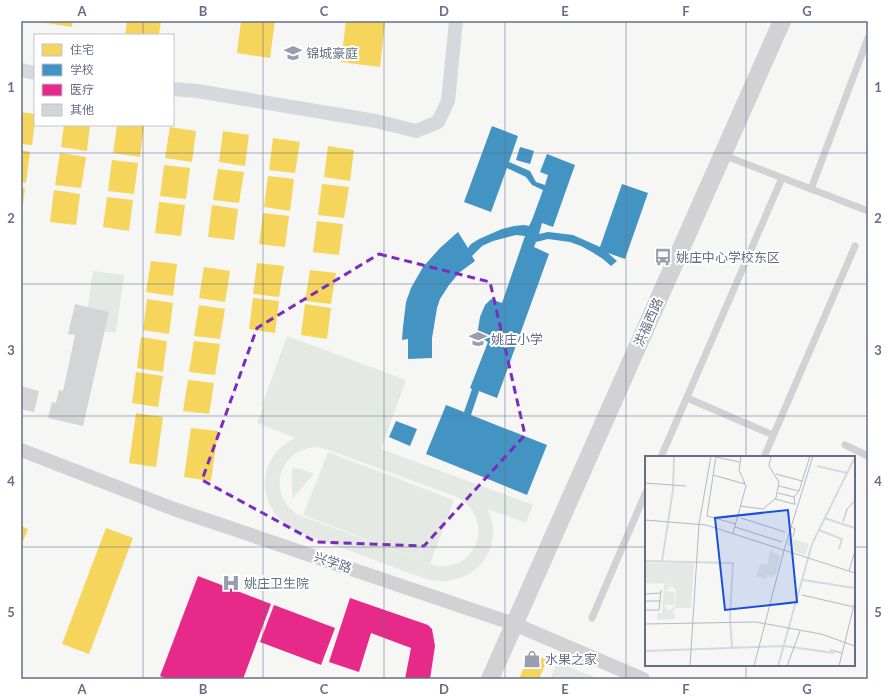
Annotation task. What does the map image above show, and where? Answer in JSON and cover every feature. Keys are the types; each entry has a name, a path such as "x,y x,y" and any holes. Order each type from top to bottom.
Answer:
{"street":[{"name":"洪福西路","path":"490,679 782,21"},
{"name":"兴学路","path":"21,450 174,509 514,624 643,679"}],"lane":[{"path":"811,189 868,38"},
{"path":"722,155 868,211"},
{"path":"661,456 782,178"},
{"path":"764,456 855,246"},
{"path":"687,398 774,435"},
{"path":"845,445 868,456"},
{"path":"592,618 645,494"}],"highlighted area":[{"path":"379,254 490,282 525,435 424,546 316,542 202,480 257,328"}],"shaded area":[{"path":"93,271 124,275 116,333 85,328"},
{"path":"287,336 406,380 381,449 533,505 526,523 488,509 492,521 492,543 481,565 461,578 436,581 423,578 296,531 285,524 270,506 266,495 265,484 266,472 278,450 295,438 257,423 264,406 269,408 262,405","holes":["315,447 326,449 457,497 470,507 477,519 478,532 475,545 469,555 458,563 445,566 430,564 454,500 328,452 303,515 424,561 298,515 288,506 282,496 280,486 281,475 285,465 292,456 302,450"]},
{"path":"292,468 301,469 314,474 292,499"},
{"path":"557,662 599,679 550,679"}],"building: 住宅":[{"path":"40,21 73,21 72,27"},
{"path":"127,21 161,21 159,34 125,34"},
{"path":"241,21 275,21 270,58 237,53"},
{"path":"346,21 373,21 385,23 380,67 341,62"},
{"path":"21,112 34,114 32,145 21,144"},
{"path":"64,126 90,126 87,151 61,147"},
{"path":"117,126 144,126 140,157 113,153"},
{"path":"170,127 196,131 192,162 165,158"},
{"path":"223,131 249,135 245,166 219,162"},
{"path":"273,138 300,142 295,173 269,170"},
{"path":"328,146 354,150 350,181 324,177"},
{"path":"21,150 30,152 26,183 21,182"},
{"path":"60,153 86,157 81,188 55,185"},
{"path":"112,160 138,163 134,194 108,191"},
{"path":"164,165 190,168 186,199 160,196"},
{"path":"218,169 244,172 239,203 213,200"},
{"path":"268,176 294,179 290,211 264,207"},
{"path":"322,184 349,187 344,218 318,215"},
{"path":"21,188 25,188 22,213 21,213"},
{"path":"54,190 80,194 76,225 50,222"},
{"path":"107,197 133,200 129,231 103,227"},
{"path":"159,202 185,205 181,236 155,233"},
{"path":"212,205 238,209 234,240 208,237"},
{"path":"263,213 289,216 285,247 259,244"},
{"path":"317,221 343,224 339,255 313,252"},
{"path":"151,261 177,264 173,296 146,292"},
{"path":"257,263 284,266 279,297 253,294"},
{"path":"204,267 230,271 225,302 199,298"},
{"path":"310,270 336,273 331,304 305,301"},
{"path":"253,298 279,301 275,333 249,329"},
{"path":"147,299 173,303 169,334 143,330"},
{"path":"305,304 331,308 327,339 301,335"},
{"path":"199,305 225,309 220,339 194,336"},
{"path":"141,337 167,341 163,372 137,368"},
{"path":"194,341 220,344 215,375 189,372"},
{"path":"136,372 163,376 158,407 132,403"},
{"path":"188,380 214,383 209,414 183,411"},
{"path":"136,413 163,417 156,467 129,463"},
{"path":"191,428 218,431 211,481 184,477"},
{"path":"21,526 28,529 21,546"},
{"path":"106,528 133,538 89,654 62,644"},
{"path":"530,652 547,660 539,679 519,679"}],"building: 学校":[{"path":"492,126 518,136 509,162 530,171 536,182 545,185 548,175 540,172 547,154 575,165 553,227 542,223 539,234 548,232 573,235 600,247 622,184 648,193 625,259 608,253 617,261 611,266 592,252 570,242 548,239 536,242 534,247 549,254 497,398 479,391 471,415 547,445 527,495 426,454 446,405 464,412 472,389 470,388 488,342 477,336 480,317 485,305 491,299 502,303 525,236 516,235 493,241 482,246 472,256 475,261 460,272 449,285 440,299 437,308 432,338 432,358 408,359 408,339 402,340 406,302 411,288 423,267 440,248 458,232 468,248 479,239 502,229 514,226 529,226 532,220 543,190 532,185 526,177 507,168 491,212 464,202"},
{"path":"520,147 534,151 530,164 516,160"},
{"path":"396,421 417,429 410,446 389,437"}],"building: 医疗":[{"path":"198,576 271,604 243,679 168,679 160,676"},
{"path":"350,598 428,625 432,629 435,646 430,679 405,679 411,648 371,633 359,672 329,662"},
{"path":"274,605 335,628 321,665 260,642"}],"building: 其他":[{"path":"75,304 109,312 83,426 48,418 52,402 56,403 59,390 63,391 75,335 68,334"},
{"path":"21,386 39,391 34,412 21,409"}],"waterway":[{"path":"174,89 197,91 376,121 416,131 438,122 448,101 456,21"},
{"path":"21,70 34,73"}],"place":[{"name":"锦城豪庭","path":"293,53"},
{"name":"姚庄中心学校东区","path":"663,257"},
{"name":"姚庄小学","path":"478,339"},
{"name":"姚庄卫生院","path":"231,583"},
{"name":"水果之家","path":"532,659"}]}
